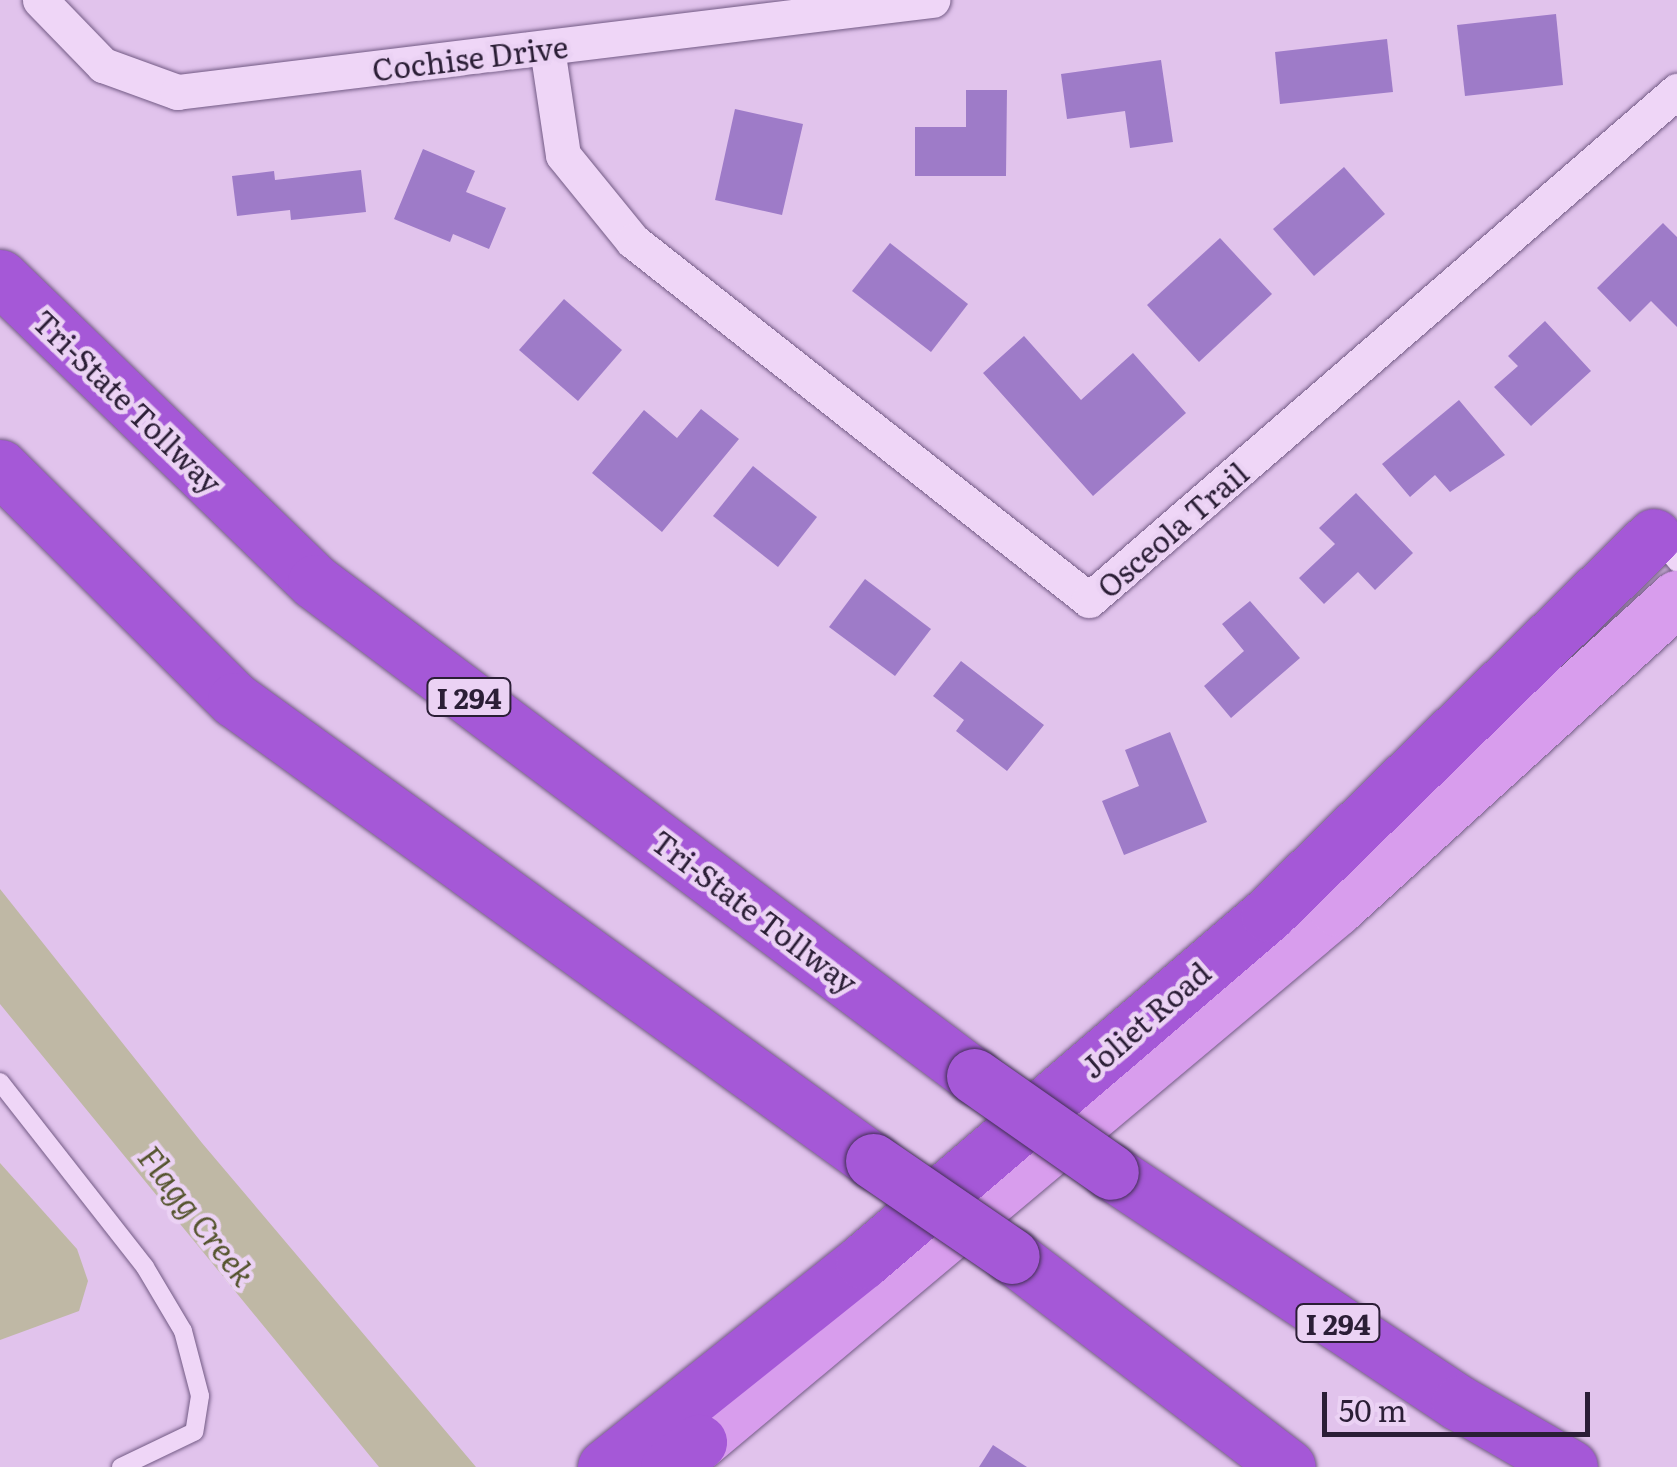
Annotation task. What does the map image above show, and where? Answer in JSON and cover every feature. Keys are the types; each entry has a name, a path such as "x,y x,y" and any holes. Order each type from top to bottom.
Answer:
{"highway":[{"name":"Tri-State Tollway","path":"0,277 315,582 974,1076 1111,1172 1459,1403 1570,1467"},
{"path":"0,468 235,700 873,1161 1012,1256 1288,1467"},
{"name":"Joliet Road","path":"605,1467 863,1260 1268,914 1419,771 1458,723 1669,538"},
{"path":"561,1467 672,1390 836,1256 1257,900 1450,717 1458,723"}],"main road":[{"name":"Joliet Road","path":"691,1455 1336,908 1677,598"}],"street":[{"name":"Cochise Drive","path":"40,0 103,65 177,92 932,0"},
{"name":"Osceola Trail","path":"547,48 564,155 634,241 1090,600 1677,91"}],"lane":[{"path":"0,1082 145,1267 183,1331 197,1382 194,1432 121,1467"}],"water":[{"name":"Flagg Creek","path":"0,889 202,1143 476,1467 379,1467 0,1004"},
{"path":"0,1163 77,1249 88,1281 79,1311 0,1340"}],"building":[{"path":"1556,14 1563,85 1465,96 1457,25"},
{"path":"1387,39 1393,92 1280,104 1275,52"},
{"path":"1161,60 1173,142 1130,148 1125,111 1067,119 1061,74"},
{"path":"966,90 1007,90 1006,176 915,176 915,127 966,127"},
{"path":"735,109 803,124 782,215 715,200"},
{"path":"423,149 475,171 466,192 506,208 489,249 453,234 450,242 394,219"},
{"path":"1344,167 1385,214 1314,276 1273,229"},
{"path":"361,170 366,212 291,220 290,210 237,216 232,176 274,171 275,180"},
{"path":"1663,223 1677,237 1677,327 1651,301 1630,322 1597,288"},
{"path":"1220,238 1272,294 1199,362 1147,305"},
{"path":"890,243 968,304 931,352 852,291"},
{"path":"564,299 622,350 578,401 519,350"},
{"path":"1545,321 1591,371 1531,426 1494,387 1518,366 1508,356"},
{"path":"1024,336 1081,400 1133,353 1186,413 1093,496 983,373"},
{"path":"1459,400 1505,455 1450,492 1435,475 1410,497 1382,464"},
{"path":"701,409 739,439 662,532 592,473 644,410 677,438"},
{"path":"753,466 817,517 778,567 713,516"},
{"path":"1356,493 1413,553 1375,590 1358,572 1324,604 1299,578 1335,544 1319,528"},
{"path":"865,579 931,629 895,676 829,627"},
{"path":"1250,601 1300,658 1231,718 1204,686 1244,651 1222,624"},
{"path":"961,661 1044,725 1007,771 956,731 964,720 933,696"},
{"path":"1170,732 1207,822 1124,855 1102,801 1139,786 1125,750"},
{"path":"993,1445 1027,1467 979,1467"}]}
